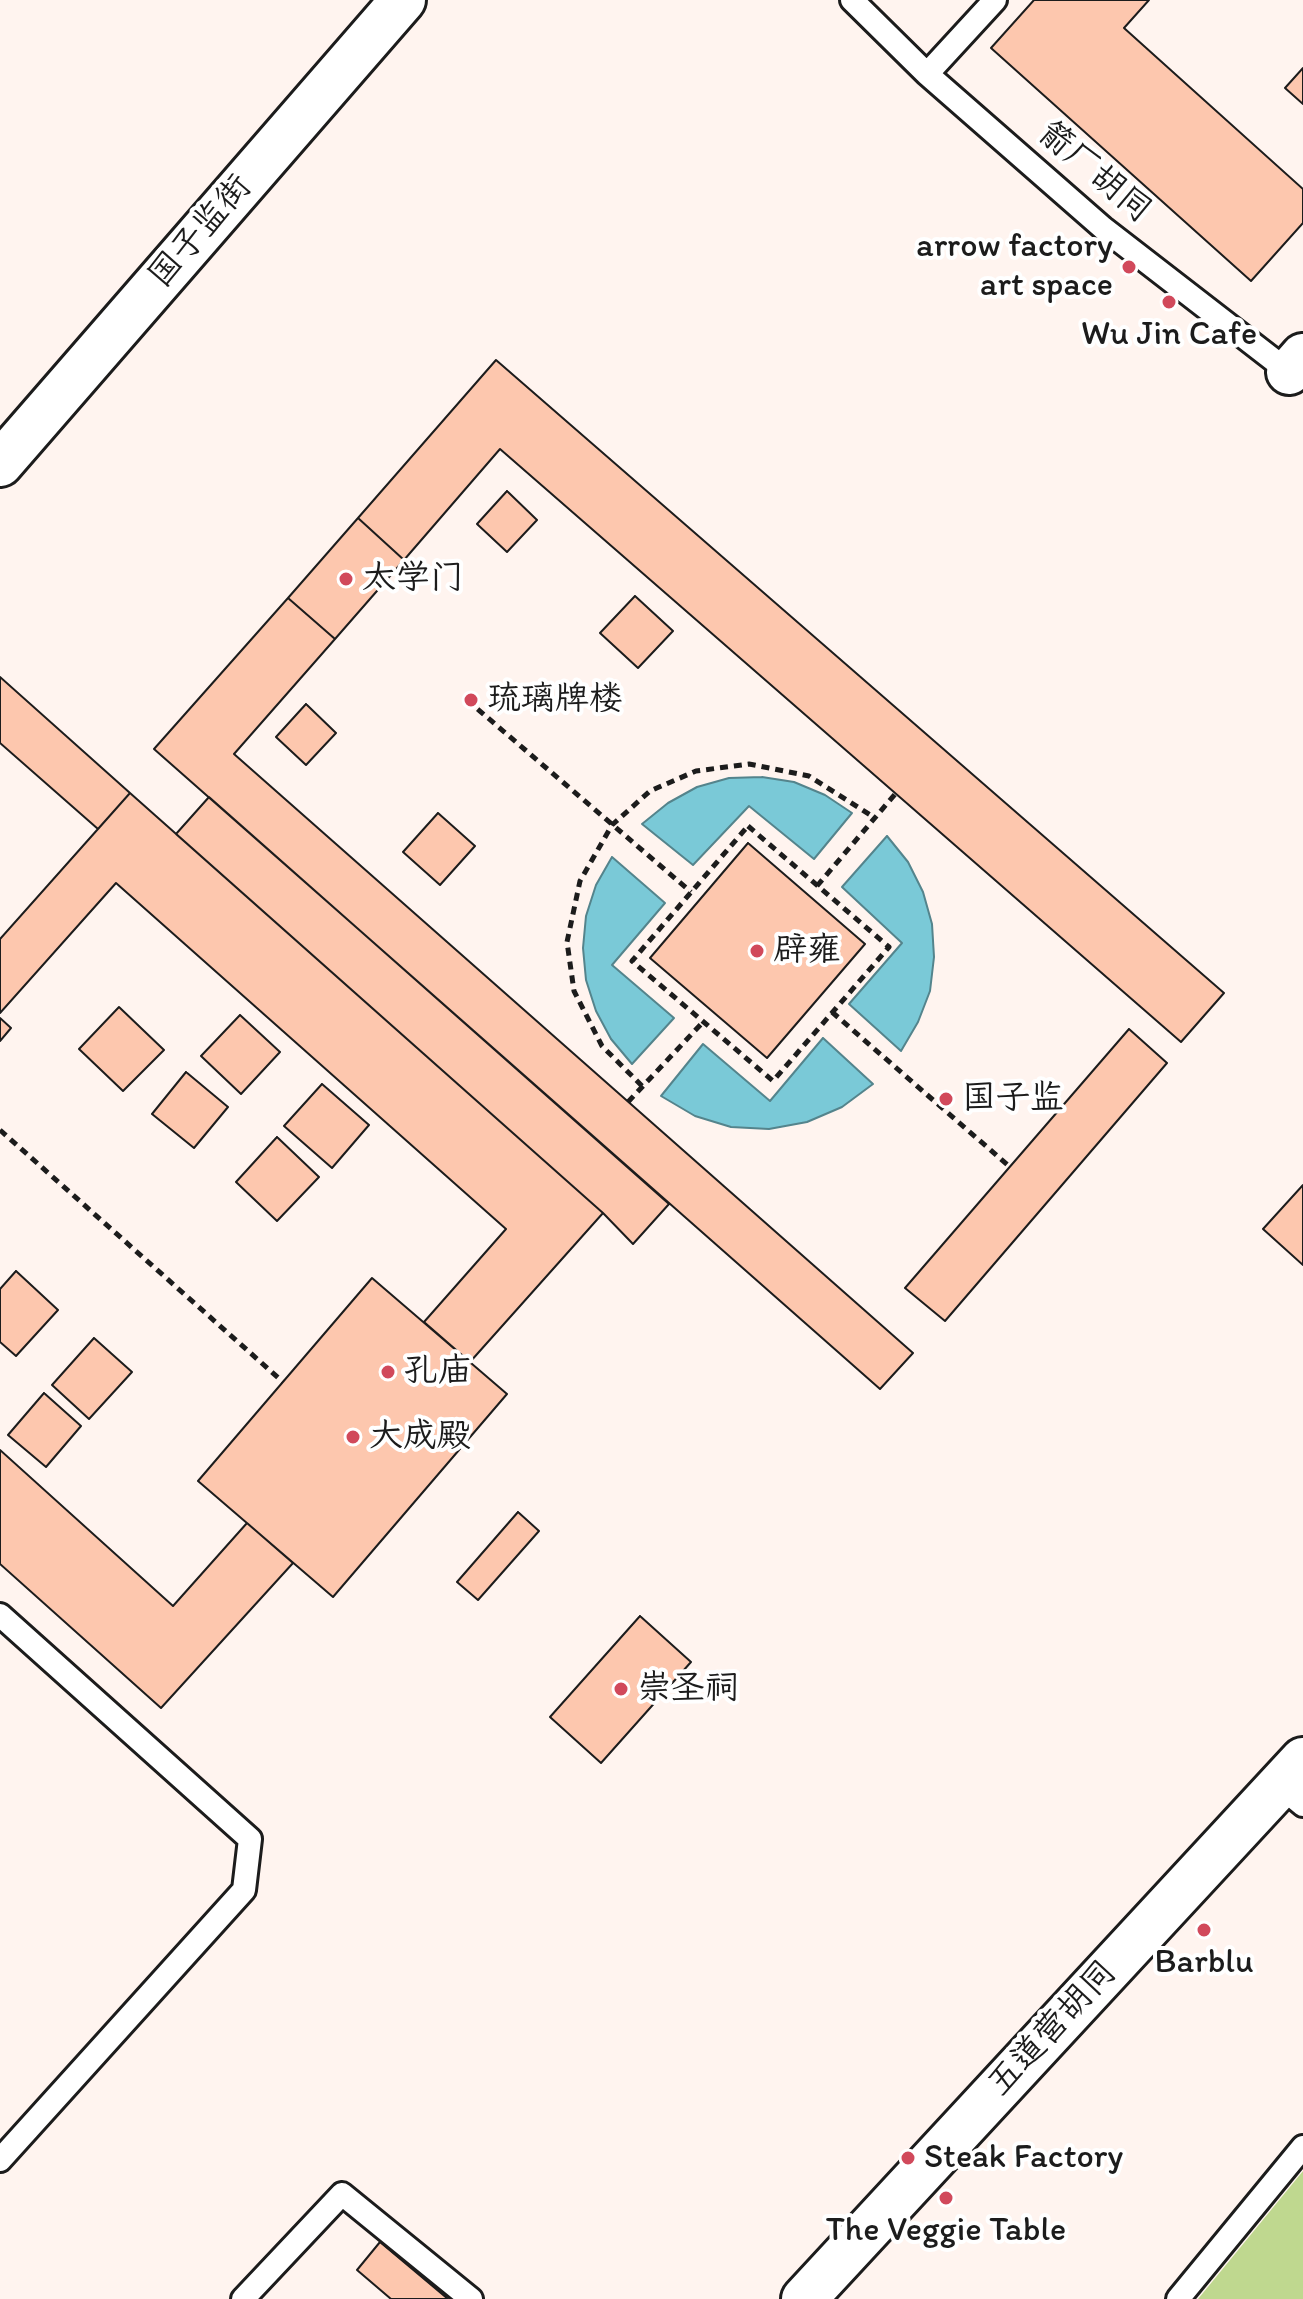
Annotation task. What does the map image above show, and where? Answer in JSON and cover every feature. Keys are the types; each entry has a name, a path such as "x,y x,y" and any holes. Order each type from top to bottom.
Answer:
{"street":[{"name":"国子监街","path":"0,464 403,0"},
{"name":"五道营胡同","path":"804,2299 1295,1784"}],"lane":[{"name":"箭厂胡同","path":"852,0 927,74 1103,228 1298,371"},
{"path":"927,74 995,0"},
{"path":"0,1615 250,1839 244,1890 0,2160"},
{"path":"1178,2299 1303,2147"},
{"path":"243,2299 342,2194 471,2299"}],"path":[{"path":"467,700 691,892"},
{"path":"642,1086 602,1046 574,991 567,942 580,881 612,825 650,791 696,771 749,764 809,776 875,818"},
{"path":"817,886 896,793"},
{"path":"748,826 817,886 889,947 773,1081 632,961 748,826"},
{"path":"832,1012 1010,1167"},
{"path":"628,1102 703,1022"},
{"path":"0,1130 283,1382"}],"green space":[{"path":"1303,2171 1303,2299 1198,2299"}],"water":[{"path":"762,777 794,782 825,795 852,813 814,859 749,806 693,865 642,824 668,803 697,787 729,778"},
{"path":"887,836 908,862 923,892 932,924 934,957 930,991 918,1022 901,1051 849,1004 902,943 842,887"},
{"path":"612,857 665,903 612,965 674,1018 632,1064 611,1039 596,1011 586,980 583,948 586,916 596,885"},
{"path":"823,1038 873,1084 842,1107 807,1122 769,1129 731,1127 695,1116 661,1096 703,1044 770,1101"}],"building":[{"path":"1034,0 1149,0 1124,28 1303,189 1303,223 1251,281 991,48"},
{"path":"1303,68 1303,104 1285,88"},
{"path":"496,360 1224,993 1181,1042 500,449 404,560 358,518"},
{"path":"507,491 537,520 507,552 477,524"},
{"name":"太学门","path":"358,518 404,560 335,639 288,598"},
{"path":"635,596 673,631 638,668 600,633"},
{"path":"288,598 335,639 234,754 913,1353 880,1389 154,749"},
{"path":"0,677 130,793 98,829 0,743"},
{"path":"306,704 336,733 306,765 276,737"},
{"path":"130,793 603,1213 470,1362 424,1322 506,1229 116,883 0,1013 0,939"},
{"path":"209,797 669,1204 633,1244 603,1213 176,834"},
{"path":"438,813 475,846 440,885 403,852"},
{"name":"辟雍","path":"748,843 865,944 767,1058 650,958"},
{"path":"119,1007 164,1050 123,1091 79,1049"},
{"path":"240,1015 280,1052 241,1094 201,1056"},
{"path":"0,1018 11,1028 0,1041"},
{"path":"1129,1029 1167,1063 945,1321 905,1288"},
{"path":"186,1072 228,1107 194,1148 152,1114"},
{"path":"322,1084 369,1125 332,1168 284,1126"},
{"path":"277,1137 319,1177 277,1221 236,1182"},
{"path":"1303,1185 1303,1265 1263,1229"},
{"path":"16,1271 58,1310 16,1356 0,1342 0,1289"},
{"name":"大成殿","path":"372,1278 507,1394 333,1597 198,1481"},
{"path":"94,1338 132,1372 89,1419 52,1385"},
{"path":"44,1393 81,1426 46,1467 8,1435"},
{"path":"0,1450 173,1606 247,1523 293,1563 161,1708 0,1564"},
{"path":"518,1512 539,1531 478,1600 457,1582"},
{"name":"崇圣祠","path":"640,1616 691,1662 601,1763 550,1717"},
{"path":"380,2242 448,2299 391,2299 357,2270"}],"place":[{"name":"arrow factory art space","path":"1129,267"},
{"name":"Wu Jin Cafe","path":"1169,302"},
{"name":"太学门","path":"346,579"},
{"name":"琉璃牌楼","path":"471,700"},
{"name":"辟雍","path":"757,951"},
{"name":"国子监","path":"946,1099"},
{"name":"孔庙","path":"388,1372"},
{"name":"大成殿","path":"353,1437"},
{"name":"崇圣祠","path":"621,1689"},
{"name":"Barblu","path":"1204,1930"},
{"name":"Steak Factory","path":"908,2158"},
{"name":"The Veggie Table","path":"946,2198"}]}
